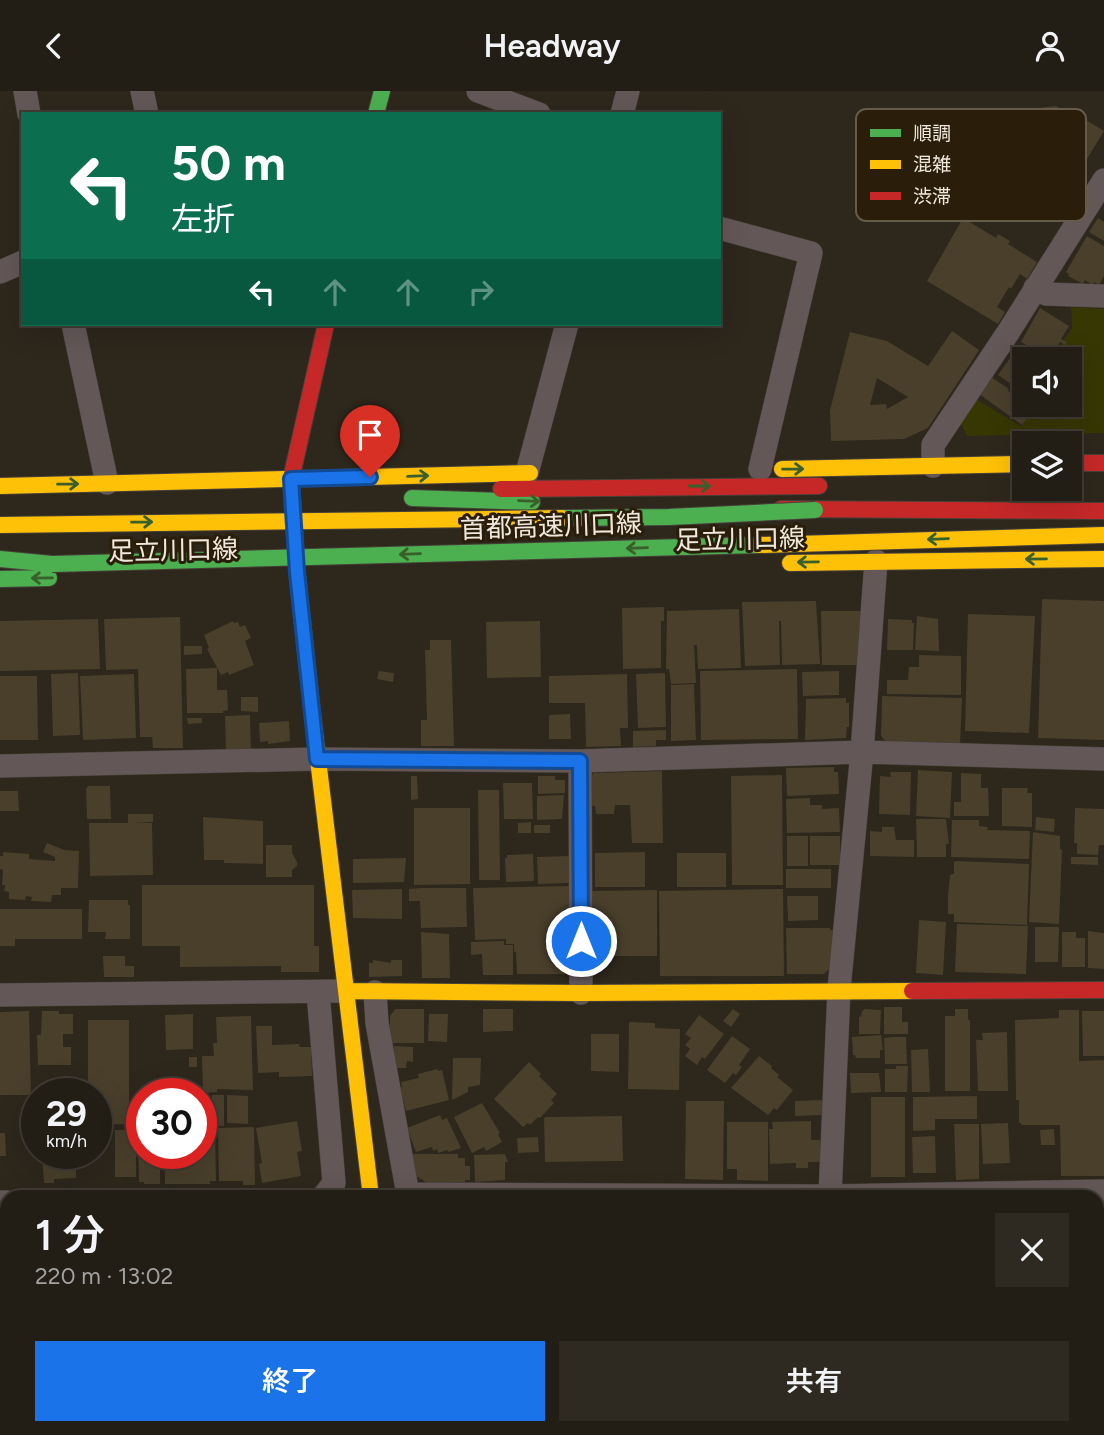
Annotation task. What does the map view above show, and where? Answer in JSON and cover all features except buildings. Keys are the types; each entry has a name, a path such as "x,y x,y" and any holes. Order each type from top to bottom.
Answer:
{"main road":[{"path":"377,112 382,91"},
{"path":"326,326 291,479 297,572 317,759 370,1190"},
{"path":"1082,463 1104,463"},
{"path":"753,469 1012,464"},
{"path":"0,486 534,472"},
{"name":"首都高速川口線","path":"836,487 528,487 405,498 815,510 1104,511"},
{"path":"0,502 191,497"},
{"path":"274,497 302,497"},
{"path":"0,524 669,517 815,510"},
{"name":"首都高速川口線","path":"0,565 1104,535"},
{"path":"0,559 52,564"},
{"name":"足立川口線","path":"779,563 1104,559"},
{"name":"足立川口線","path":"0,579 517,568"},
{"path":"346,991 581,993 1104,989"}],"street":[{"path":"25,91 29,112"},
{"path":"142,91 147,112"},
{"path":"478,91 534,112"},
{"path":"623,112 628,91"},
{"path":"1086,208 1104,180"},
{"path":"933,466 933,445 1078,221"},
{"path":"721,229 811,253 753,469"},
{"path":"0,272 21,263"},
{"path":"1035,288 1046,294 1104,296"},
{"path":"73,326 107,483"},
{"path":"534,472 567,326"},
{"path":"830,1190 839,989 862,752 876,561"},
{"path":"0,766 317,759 580,761 862,752 1104,759"},
{"path":"580,761 581,993"},
{"path":"0,995 346,991"},
{"path":"318,992 334,1183 328,1190"},
{"path":"375,992 377,1023 408,1190"}],"shaded area":[{"path":"1071,307 1104,309 1104,433 1012,431 1012,435 967,436 960,421 974,398 1021,426 1027,417 1082,417 1082,347 1059,347 1072,328"}],"traffic: fast":[{"path":"377,112 382,91"},
{"path":"412,498 532,502"},
{"path":"562,518 669,517 815,510"},
{"path":"52,564 758,545"},
{"path":"0,559 52,564"},
{"path":"0,579 49,578"}],"traffic: slow":[{"path":"782,469 1012,464"},
{"path":"0,486 530,473"},
{"path":"0,525 562,518"},
{"path":"758,545 1104,535"},
{"path":"790,563 1104,559"},
{"path":"312,710 370,1190"},
{"path":"346,991 912,991"}],"traffic: jam":[{"path":"312,710 297,572 291,479 326,326"},
{"path":"1082,463 1104,463"},
{"path":"501,489 819,486"},
{"path":"781,509 1104,511"},
{"path":"912,991 1104,990"}],"route":[{"path":"370,477 291,479 297,572 317,759 580,761 581,941"}]}
